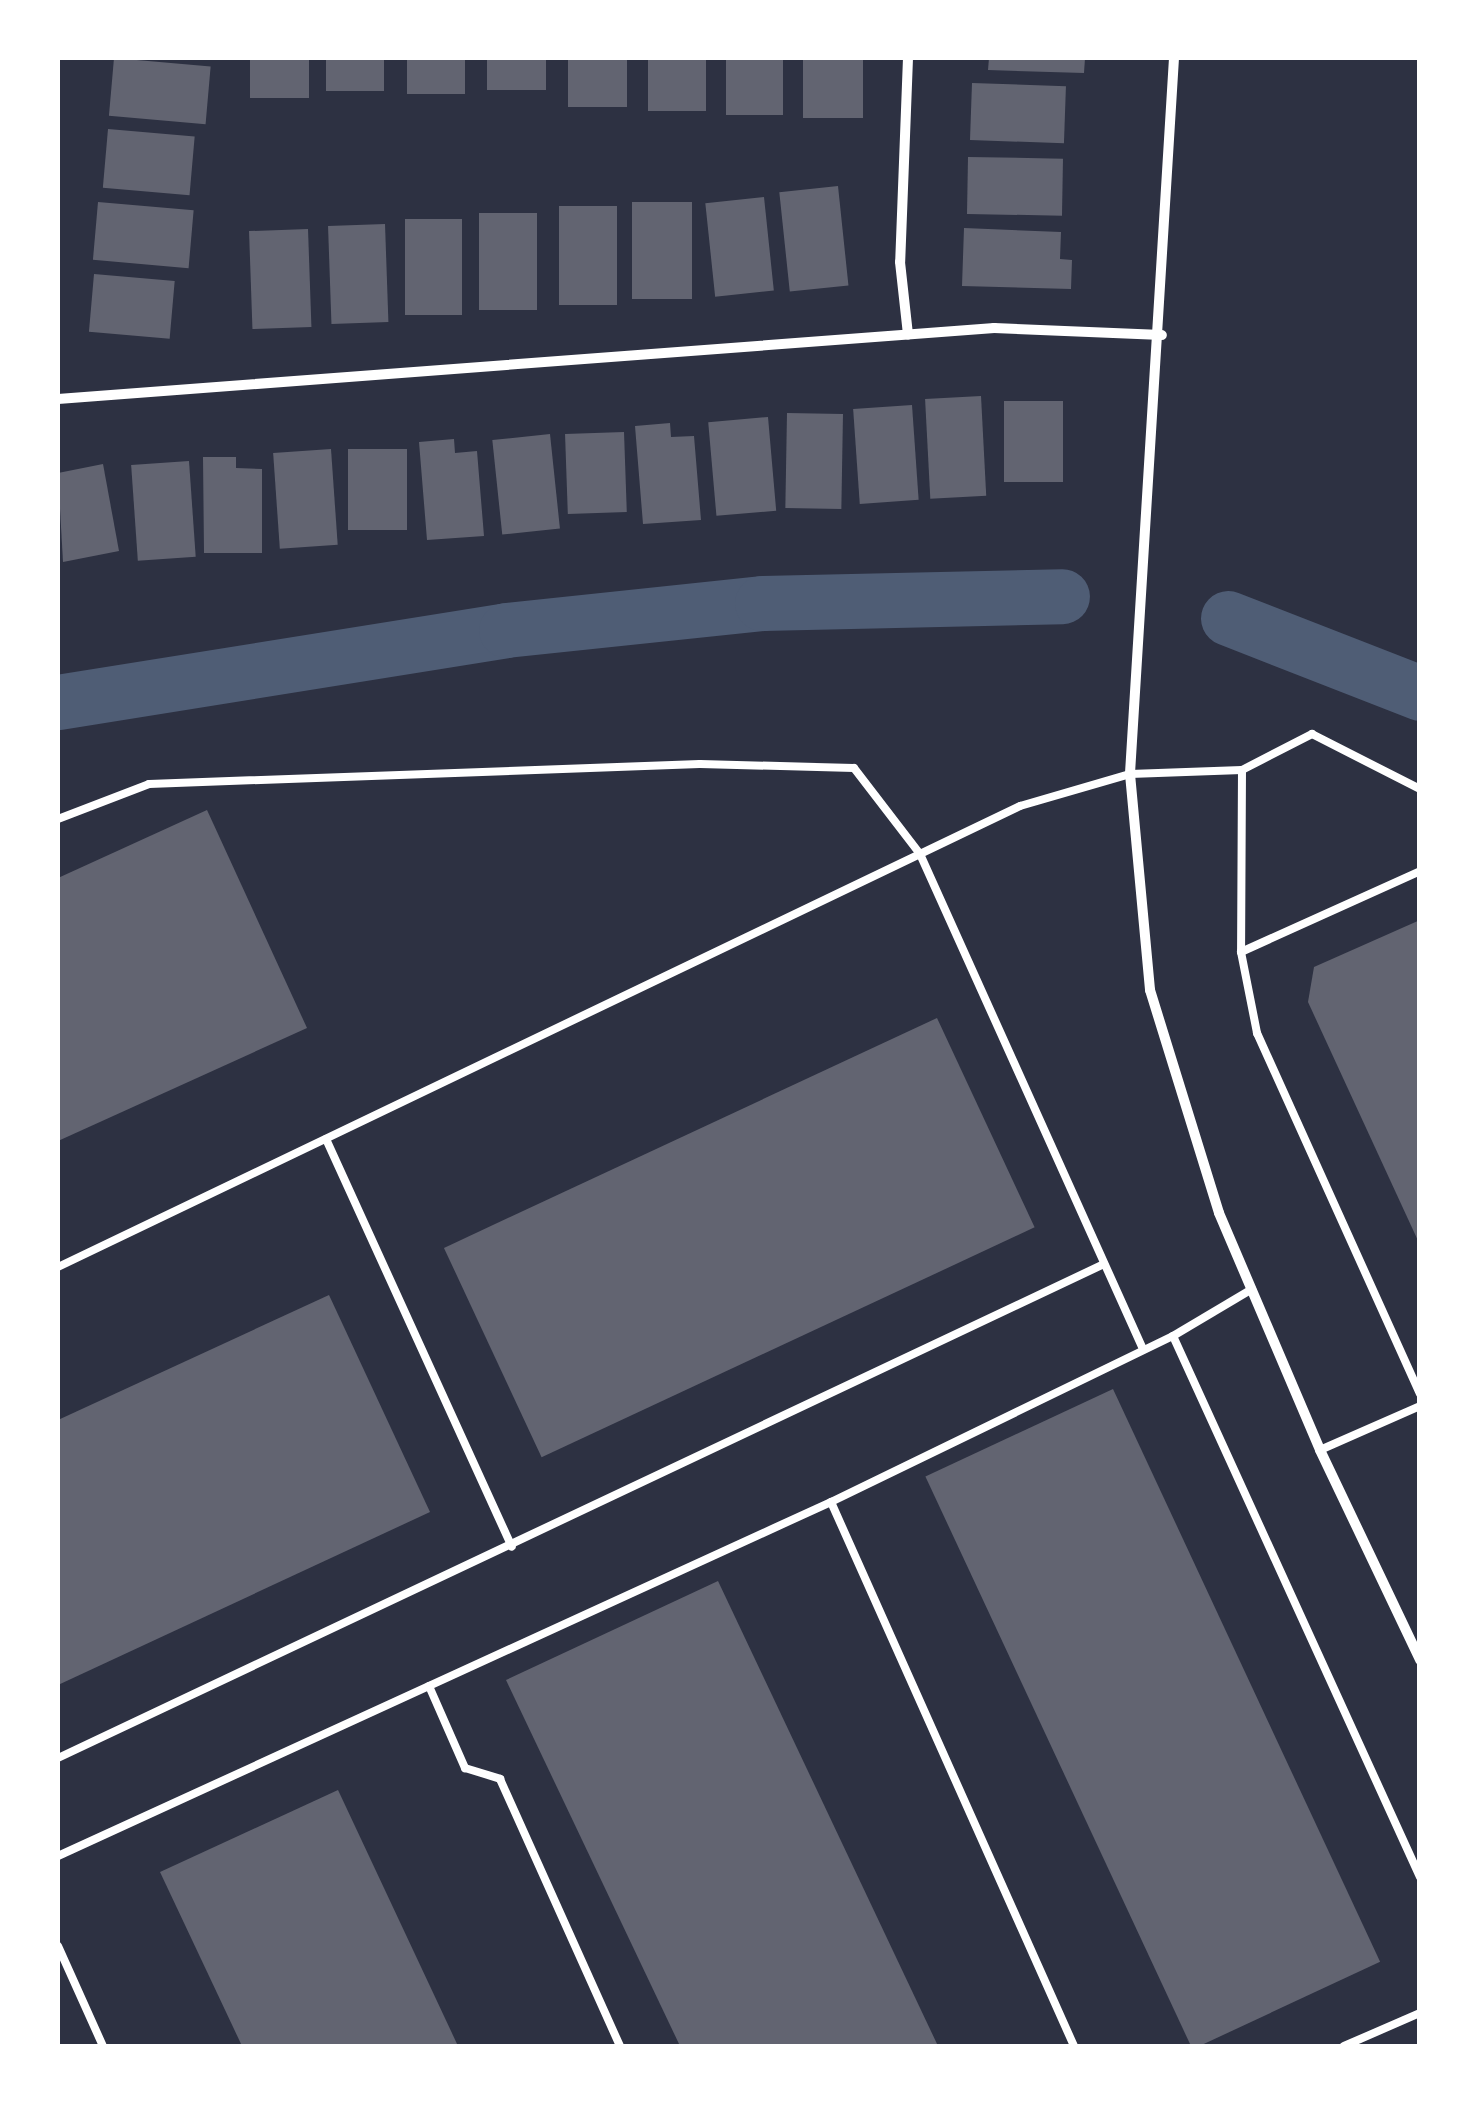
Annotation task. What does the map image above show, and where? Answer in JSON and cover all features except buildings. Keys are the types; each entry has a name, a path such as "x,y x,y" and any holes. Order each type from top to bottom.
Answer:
{"street":[{"path":"908,58 900,262 908,336"},
{"path":"1174,58 1162,335 1130,774 1150,990 1220,1213 1320,1450 1420,1660"},
{"path":"58,399 994,328 1162,335"}],"lane":[{"path":"58,1268 1020,806 1130,774 1242,770 1312,734 1420,789"},
{"path":"58,819 150,784 700,764 854,768 920,854 1143,1349"},
{"path":"1242,770 1242,952 1257,1033 1420,1394"},
{"path":"1242,952 1420,870"},
{"path":"326,1139 512,1547"},
{"path":"58,1758 512,1547 1104,1264"},
{"path":"58,1856 830,1502 1173,1336 1252,1289"},
{"path":"1173,1336 1420,1877"},
{"path":"1320,1450 1420,1406"},
{"path":"830,1502 1074,2046"},
{"path":"429,1686 465,1768 500,1779 620,2046"},
{"path":"58,1946 103,2046"},
{"path":"1344,2046 1420,2013"}],"waterway":[{"path":"58,702 506,630 762,603 1062,596"},
{"path":"1228,618 1420,693"}]}
